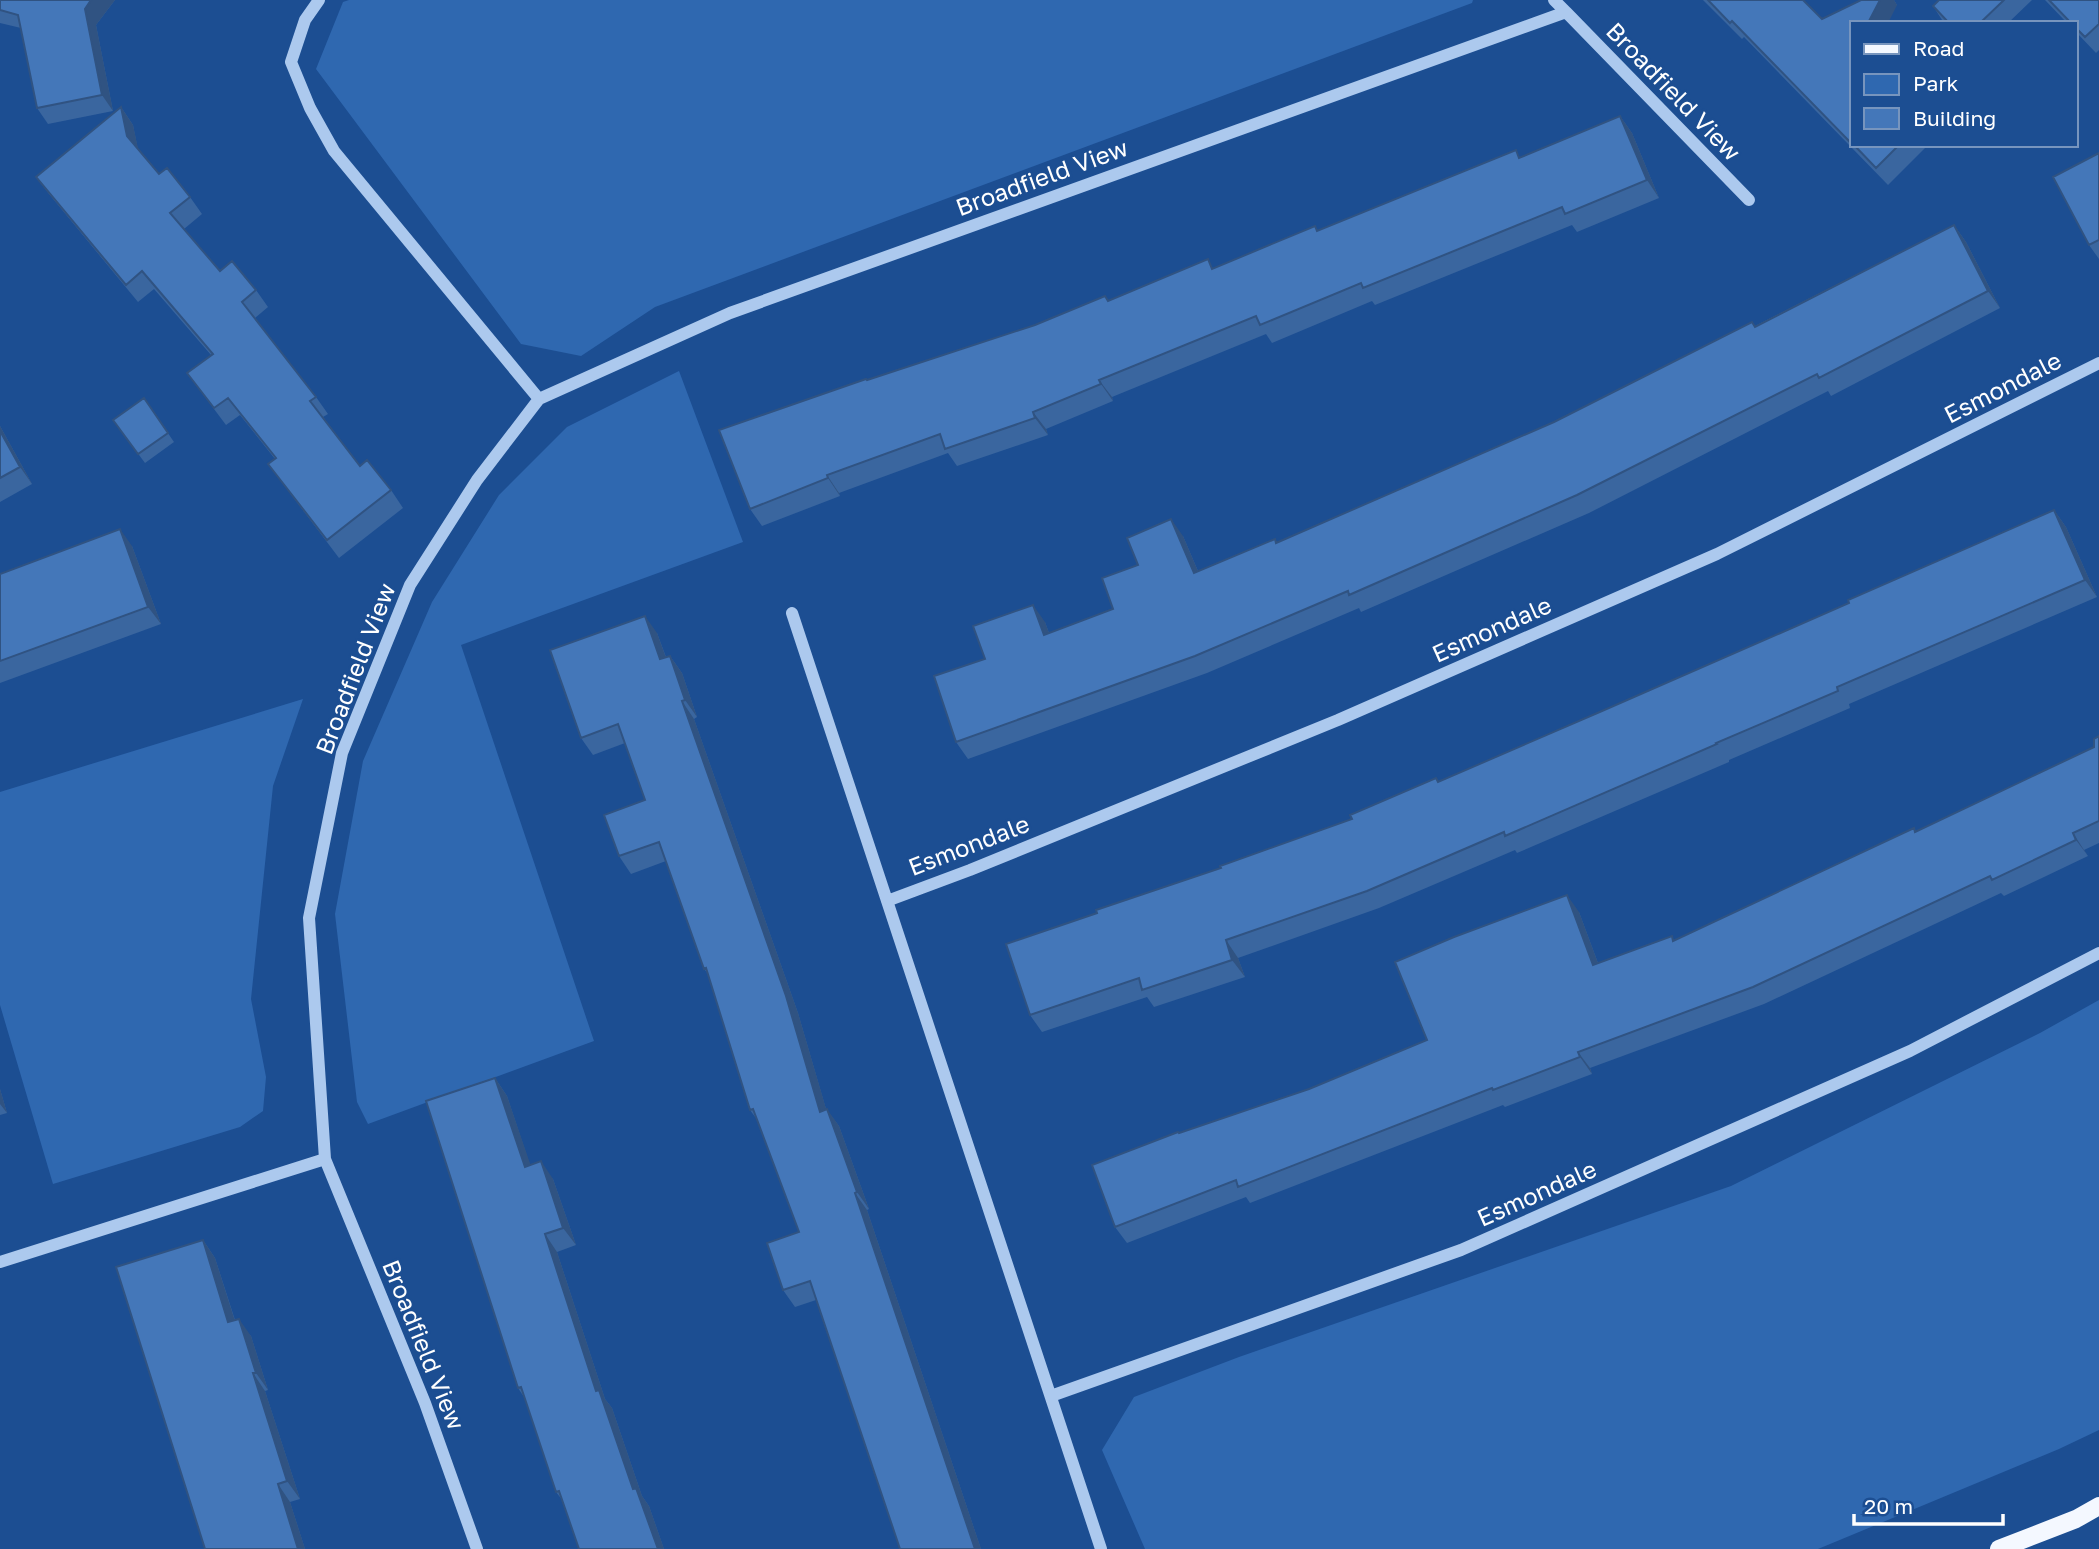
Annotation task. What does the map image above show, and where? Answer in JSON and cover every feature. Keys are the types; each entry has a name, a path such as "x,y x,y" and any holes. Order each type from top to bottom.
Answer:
{"main road":[{"path":"1999,1549 2076,1519 2099,1507"}],"street":[{"path":"319,0 305,20 291,62 310,108 334,151 539,399"},
{"name":"Broadfield View","path":"1554,0 1749,200"},
{"name":"Broadfield View","path":"477,1549 425,1403 325,1159 309,918 342,753 410,585 477,480 539,399 730,313 1566,12"},
{"name":"Esmondale","path":"887,901 970,870 1338,720 1717,554 2099,363"},
{"name":"Esmondale","path":"792,613 1101,1549"},
{"name":"Esmondale","path":"1051,1396 1461,1250 1910,1051 2099,953"},
{"path":"0,1262 325,1159"}],"green space":[{"path":"1473,0 1472,3 655,307 581,356 521,344 316,69 343,2"},
{"path":"679,371 743,542 461,645 594,1041 368,1124 357,1102 335,914 363,761 432,602 499,495 567,427"},
{"path":"303,699 273,786 251,999 266,1077 263,1111 240,1127 53,1184 0,1005 0,792"},
{"path":"2099,1000 2099,1430 1818,1549 1145,1549 1102,1450 1134,1397 1239,1357 1731,1186 2040,1033"}],"building":[{"path":"0,0 91,0 85,9 102,95 37,108 18,15 0,10"},
{"path":"1708,0 1803,0 1822,19 1861,0 1880,0 1869,21 1850,21 1850,142 1732,21 1730,23"},
{"path":"1939,0 2004,0 1982,21 1947,21 1933,6"},
{"path":"2049,0 2099,0 2099,24 2085,37 2078,30 2078,21 2069,21"},
{"path":"121,107 127,136 159,174 167,168 190,197 170,213 220,271 232,261 256,290 242,302 316,397 310,401 360,466 367,460 391,490 327,540 268,464 276,458 228,398 214,408 187,373 213,354 142,271 126,285 36,177"},
{"path":"1620,116 1647,180 1565,214 1562,207 1363,288 1361,283 1260,325 1256,316 1099,380 1101,384 1033,412 1035,418 945,449 940,434 827,475 828,478 750,509 719,430 1035,325 1105,296 1108,301 1208,259 1212,269 1315,226 1317,231 1516,150 1519,158"},
{"path":"1856,147 1897,147 1876,168"},
{"path":"2099,153 2099,240 2089,245 2053,177"},
{"path":"1954,225 1988,291 1819,378 1817,374 1577,495 1349,595 1348,591 1195,656 956,742 934,676 985,659 973,626 1033,605 1044,635 1113,609 1102,578 1138,565 1127,538 1171,519 1194,573 1275,539 1276,543 1554,422 1752,322 1755,327"},
{"path":"144,398 168,433 138,454 113,420"},
{"path":"0,431 20,467 0,478"},
{"path":"2054,510 2085,580 1837,687 1838,691 1505,836 1504,832 1367,891 1226,940 1232,960 1142,990 1139,978 1030,1015 1006,944 1352,819 1350,815 1436,778 1438,782 1602,711"},
{"path":"120,529 148,607 0,661 0,574"},
{"path":"645,616 660,659 670,656 685,700 682,701 786,996 820,1112 827,1109 857,1192 855,1193 975,1549 900,1549 810,1281 783,1290 767,1243 799,1232 753,1109 750,1110 706,968 704,969 659,842 619,856 604,815 645,800 618,724 581,738 550,650"},
{"path":"2099,736 2099,821 2073,833 2076,840 1992,880 1990,876 1753,987 1578,1052 1580,1057 1493,1090 1492,1088 1238,1187 1236,1180 1115,1227 1092,1165 1178,1132 1309,1089 1427,1040 1395,962 1567,895 1593,965 1672,936 1673,941 1914,828 1915,832 2094,747 2094,739"},
{"path":"495,1078 525,1167 541,1161 563,1228 545,1234 596,1391 599,1390 633,1489 636,1488 658,1549 579,1549 559,1491 556,1492 521,1387 518,1388 426,1101"},
{"path":"203,1240 228,1322 239,1319 256,1373 253,1373 287,1481 278,1484 298,1549 205,1549 116,1267"}]}
